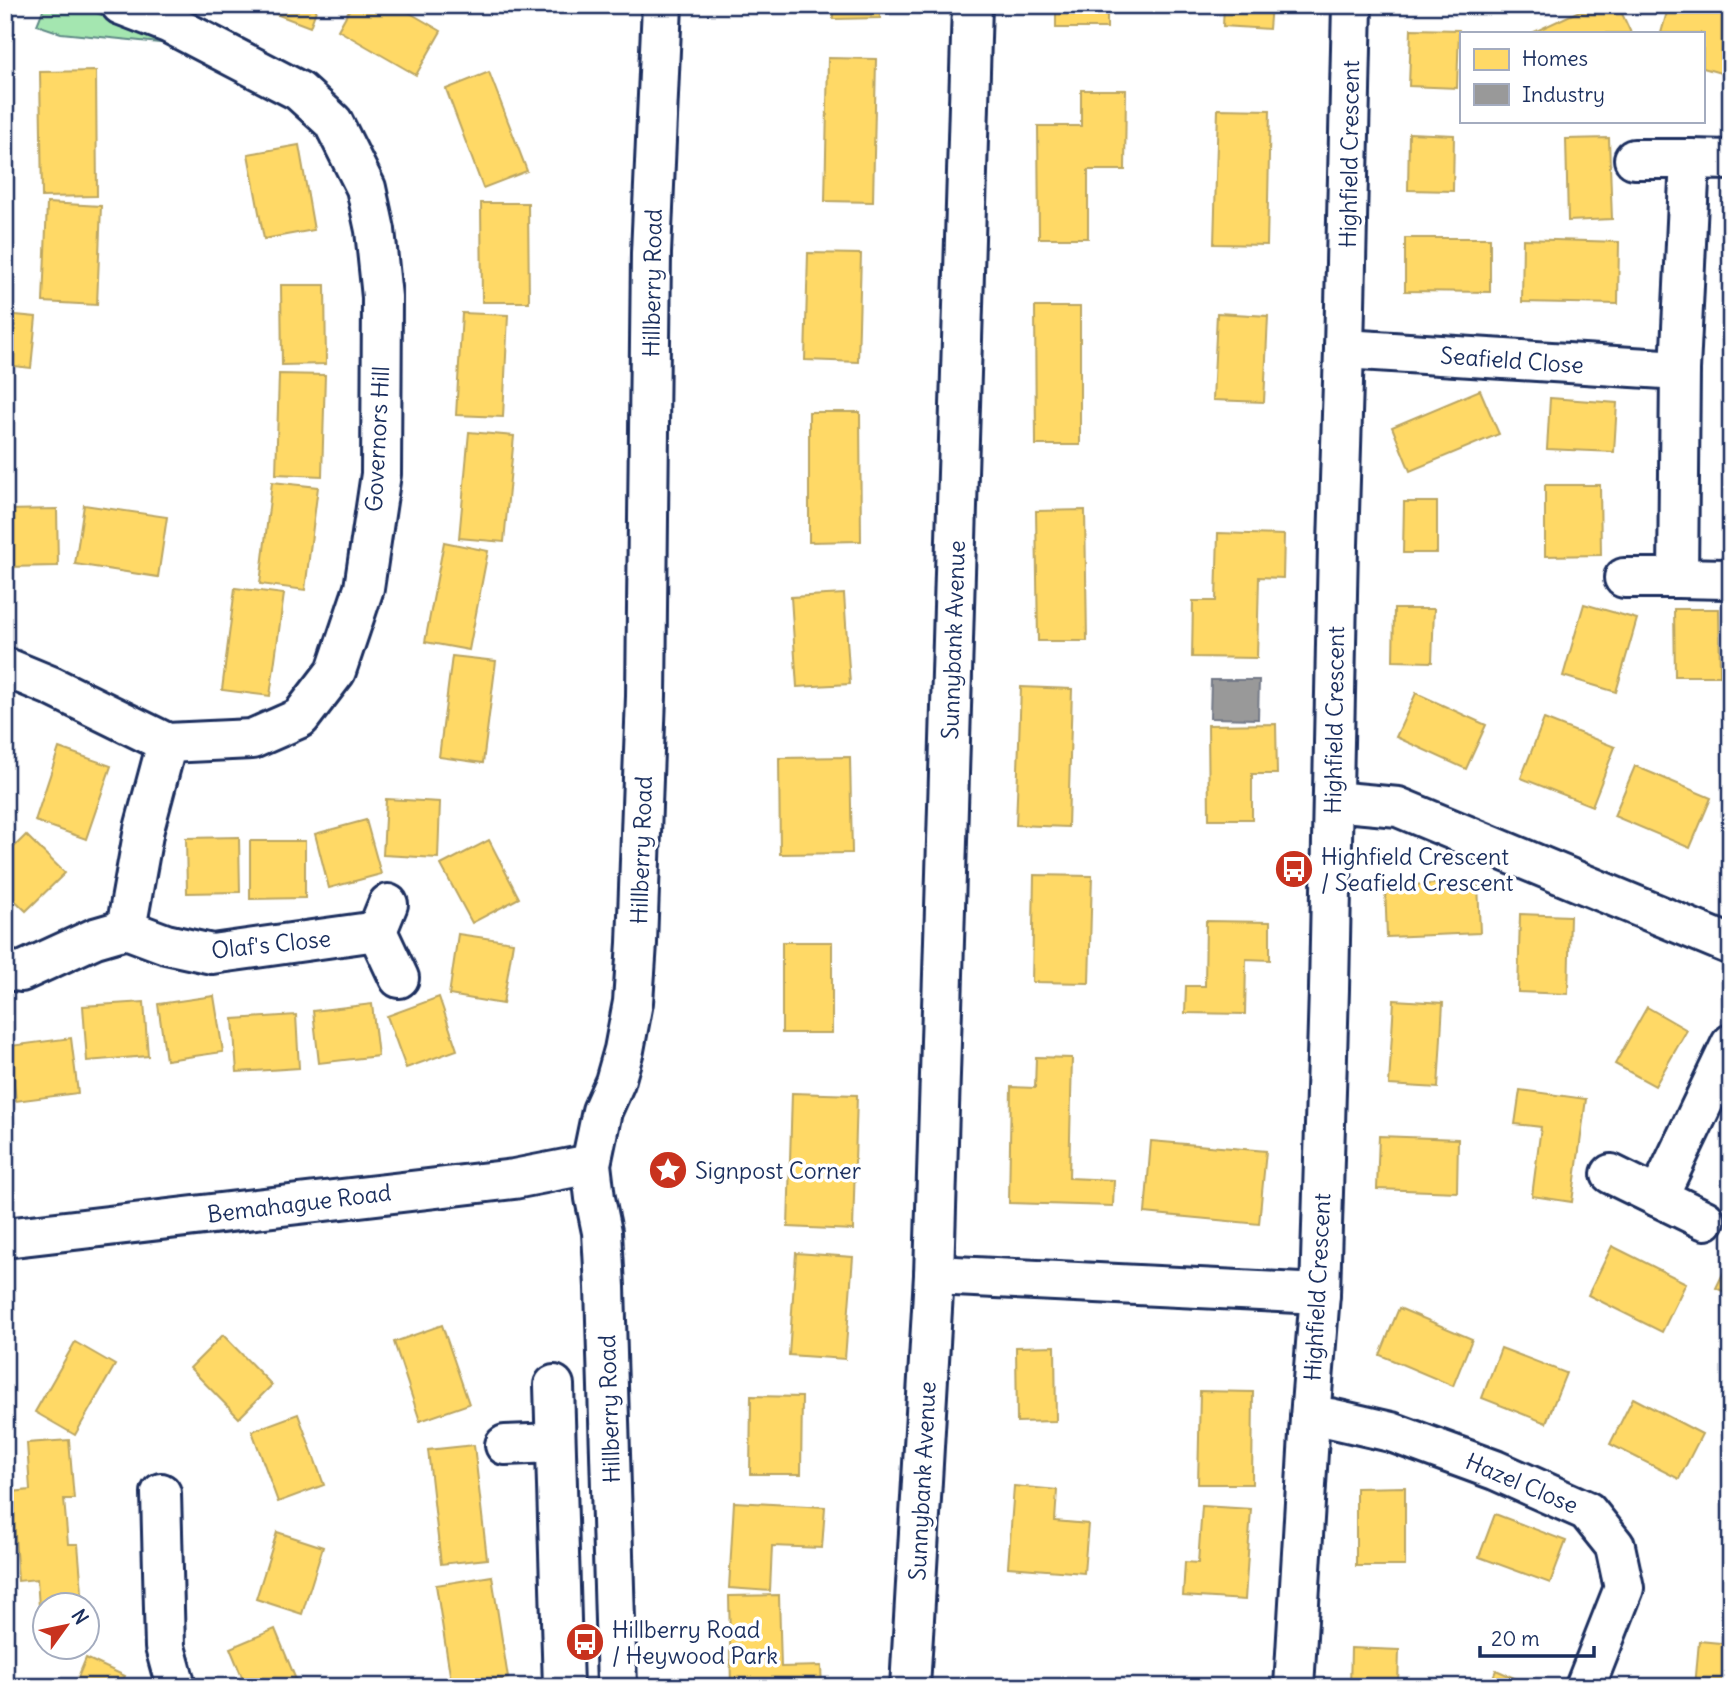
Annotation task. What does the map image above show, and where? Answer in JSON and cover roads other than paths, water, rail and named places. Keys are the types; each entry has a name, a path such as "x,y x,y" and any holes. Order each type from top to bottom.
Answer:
{"main road":[{"name":"Governors Hill","path":"5,667 51,686 167,743 252,739 300,718 336,671 364,588 381,474 382,297 375,230 366,188 333,122 299,91 168,23 121,5"},
{"name":"Hillberry Road","path":"617,1687 606,1287 602,1232 591,1164 602,1111 615,1082 624,1051 633,1002 637,943 646,696 651,253 662,5"},
{"name":"Sunnybank Avenue","path":"910,1687 934,1275 972,5"},
{"name":"Highfield Crescent","path":"1294,1687 1320,1294 1352,5"},
{"path":"1634,159 1731,160"},
{"path":"1678,578 1680,370 1690,159"},
{"name":"Seafield Close","path":"1345,349 1680,370"},
{"path":"1624,578 1727,579"},
{"path":"5,970 21,972 95,938 126,929 144,829 167,743"},
{"path":"1333,801 1398,807 1731,945"},
{"name":"Olaf's Close","path":"126,929 166,944 212,954 382,917 399,978"},
{"path":"1658,1197 1731,1044"},
{"name":"Bemahague Road","path":"5,1238 514,1179 591,1164"},
{"path":"1611,1174 1705,1220"},
{"path":"934,1275 1320,1294"},
{"path":"554,1385 563,1687"},
{"name":"Hazel Close","path":"1310,1418 1330,1418 1391,1432 1495,1470 1587,1511 1615,1546 1624,1588 1585,1687"},
{"path":"505,1445 555,1443"},
{"path":"161,1493 165,1647 176,1687"}],"place":[{"name":"Highfield Crescent / Seafield Crescent","path":"1294,869"},
{"name":"Signpost Corner","path":"668,1170"},
{"name":"Hillberry Road / Heywood Park","path":"585,1642"}]}
